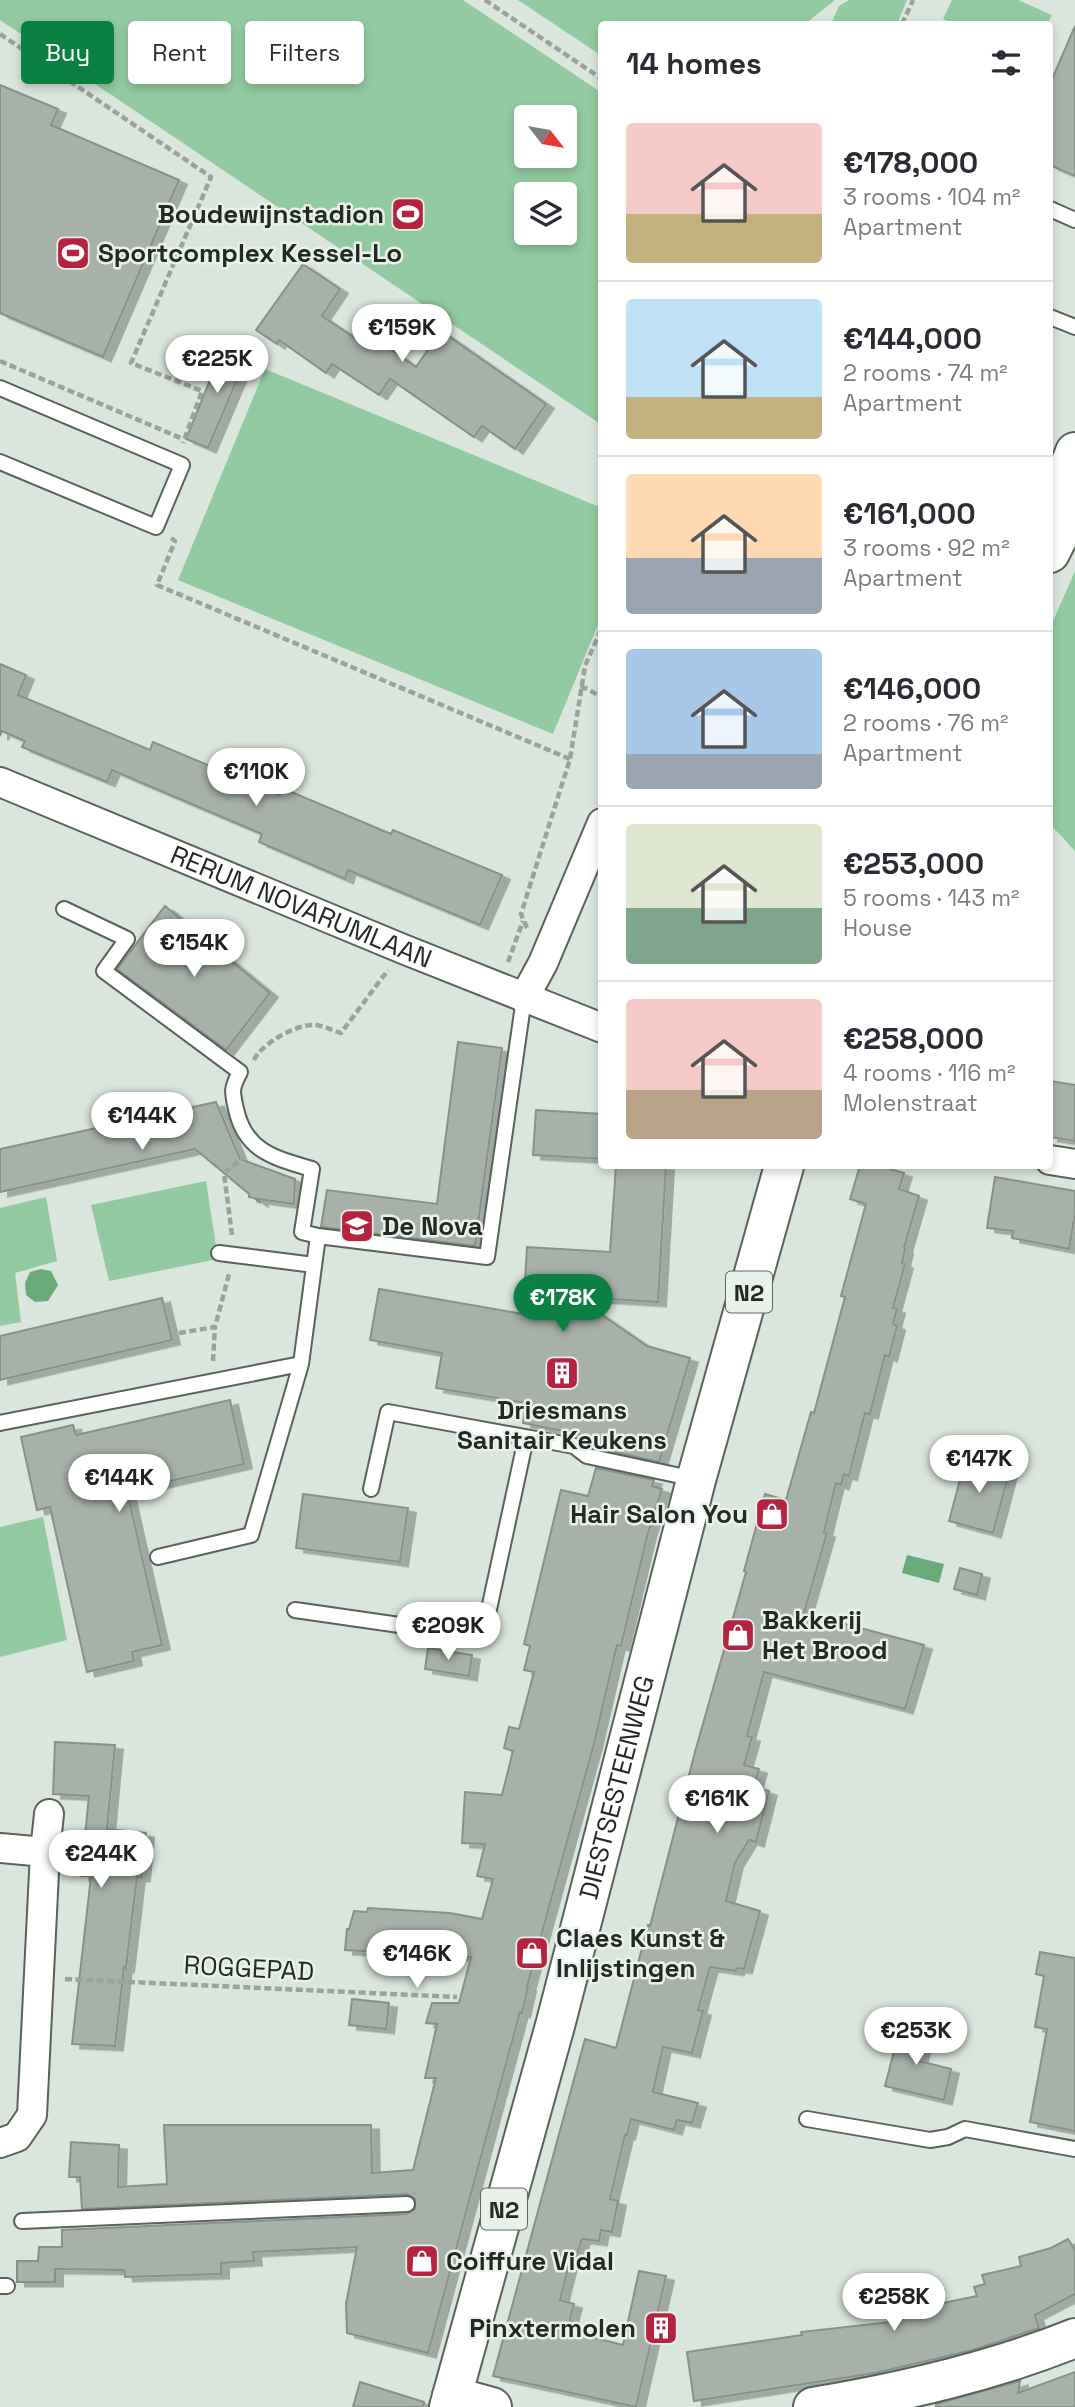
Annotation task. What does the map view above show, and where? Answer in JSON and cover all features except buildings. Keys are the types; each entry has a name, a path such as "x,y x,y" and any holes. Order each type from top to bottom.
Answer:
{"main road":[{"path":"1053,508 1075,452"},
{"path":"1053,547 1075,503"},
{"name":"DIESTSESTEENWEG","path":"450,2402 556,2022 696,1479 783,1169"},
{"path":"813,2407 934,2383 1026,2358 1075,2338"},
{"path":"450,2402 492,2407"}],"street":[{"name":"RERUM NOVARUMLAAN","path":"0,782 498,988 598,1026"},
{"path":"524,998 543,962 598,832"},
{"path":"1053,1160 1075,1164"},
{"path":"0,2143 17,2137 32,2115 49,1814"},
{"path":"0,1848 45,1852"}],"lane":[{"path":"1053,210 1075,220"},
{"path":"1053,318 1075,327"},
{"path":"0,388 182,465 156,527 0,462"},
{"path":"64,909 127,939 104,971 240,1072 232,1088 240,1126 256,1148 281,1160 312,1169 302,1233 487,1257 524,998"},
{"path":"158,1557 251,1535 301,1364 318,1236"},
{"path":"219,1253 314,1265"},
{"path":"0,1423 301,1364"},
{"path":"371,1489 388,1412 574,1446 587,1456 696,1479"},
{"path":"295,1610 484,1637 526,1438"},
{"path":"807,2119 930,2140 948,2137 965,2129 1075,2149"},
{"path":"22,2221 407,2204"}],"path":[{"path":"485,0 598,76"},
{"path":"903,21 913,0"},
{"path":"0,34 211,177 131,363 202,391 183,439 182,465"},
{"path":"0,361 183,439"},
{"path":"156,527 175,541 157,585 570,759"},
{"path":"543,962 521,914 570,759 585,666 598,636"},
{"path":"582,686 598,694"},
{"path":"498,988 524,920"},
{"path":"253,1062 257,1053 281,1034 313,1025 341,1033 403,949"},
{"path":"240,1159 256,1148"},
{"path":"212,1381 215,1327"},
{"name":"ROGGEPAD","path":"40,1978 457,1997"}],"shaded area":[{"name":"Boudewijnstadion","path":"0,0 463,0 598,90 598,422 95,84 114,84 114,21 21,21 21,34 0,20"},
{"path":"518,0 835,0 809,21 598,21 598,53"},
{"path":"849,0 907,0 898,21 832,21 839,6"},
{"path":"952,0 1018,0 1052,15 1049,21 943,19"},
{"path":"265,369 598,506 598,625 553,734 178,580"},
{"path":"1075,571 1075,851 1053,827 1053,621"},
{"path":"206,1181 218,1259 109,1281 91,1205"},
{"path":"46,1197 57,1261 15,1273 21,1322 0,1326 0,1208"},
{"path":"41,1269 51,1271 58,1285 48,1301 35,1302 26,1295 25,1283 30,1272"},
{"path":"43,1517 67,1640 0,1657 0,1527"},
{"path":"907,1555 944,1564 939,1583 902,1573"}],"place":[{"name":"Boudewijnstadion","path":"408,214"},
{"name":"Sportcomplex Kessel-Lo","path":"73,253"},
{"name":"De Nova","path":"357,1226"},
{"name":"Driesmans Sanitair Keukens","path":"562,1373"},
{"name":"Hair Salon You","path":"772,1514"},
{"name":"Bakkerij Het Brood","path":"738,1635"},
{"name":"Claes Kunst & Inlijstingen","path":"532,1953"},
{"name":"Coiffure Vidal","path":"422,2261"},
{"name":"Pinxtermolen","path":"661,2328"}]}
